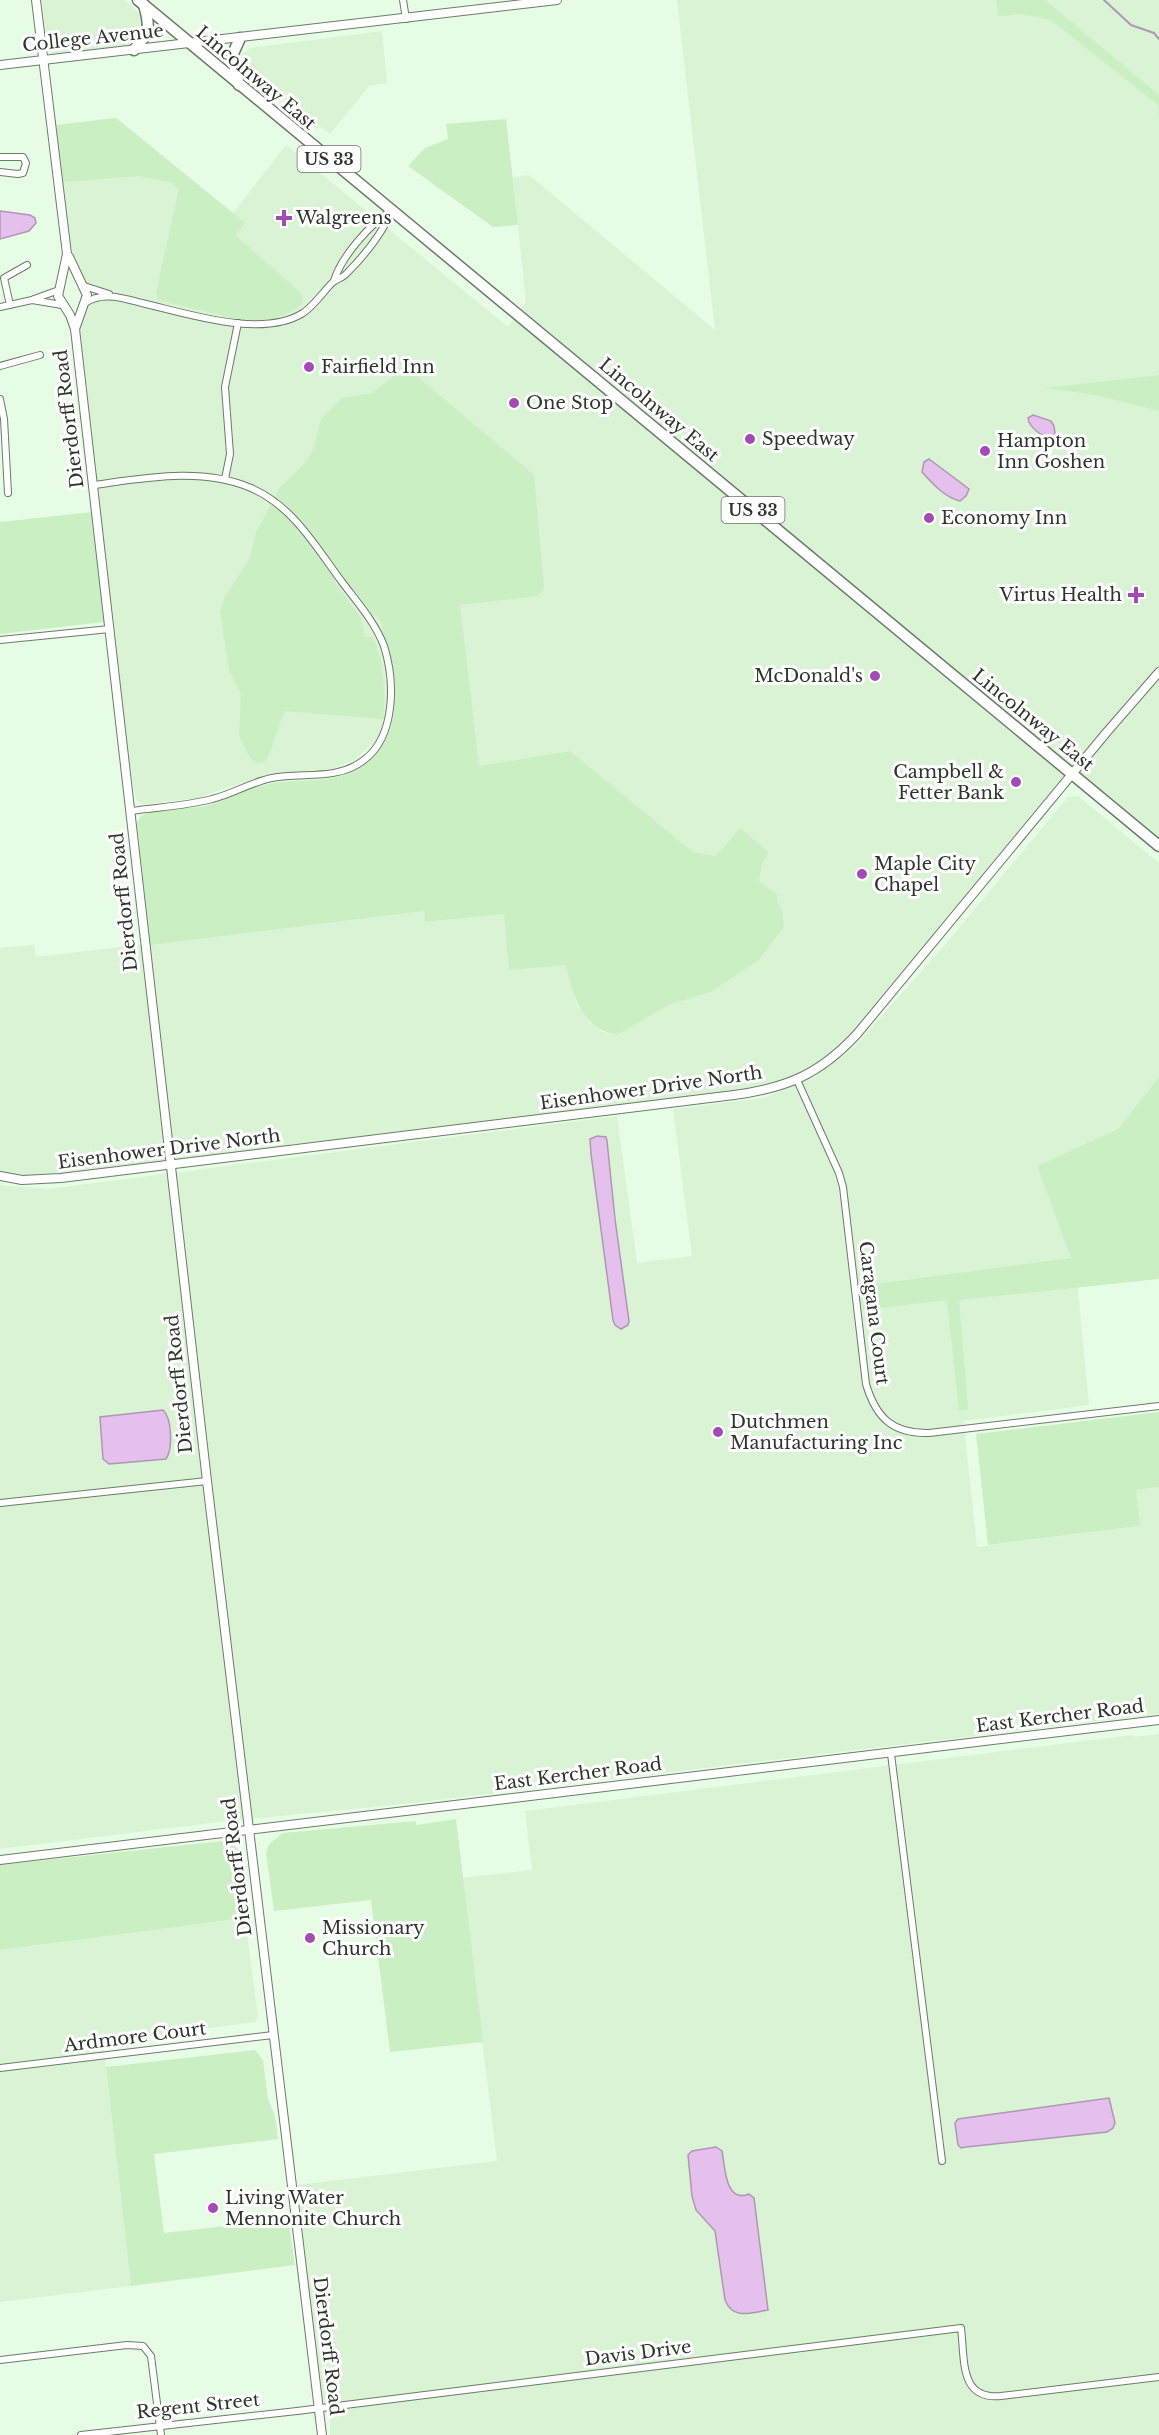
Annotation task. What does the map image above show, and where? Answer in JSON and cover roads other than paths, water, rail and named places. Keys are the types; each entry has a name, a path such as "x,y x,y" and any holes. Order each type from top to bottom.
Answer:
{"highway":[{"name":"Lincolnway East","path":"141,3 1159,846"},
{"path":"134,50 149,29 141,3"},
{"path":"239,85 232,56 240,38"}],"street":[{"name":"Dierdorff Road","path":"36,0 68,254 87,295 75,329"},
{"path":"403,0 406,19"},
{"name":"College Avenue","path":"0,65 557,0"},
{"path":"0,157 23,157 26,163 23,172 18,174 0,172"},
{"path":"334,281 338,268 377,220 392,211"},
{"path":"0,307 32,300 60,288 68,281 102,290 113,296 238,323 266,324 288,320 315,304 334,281 345,275 385,226 392,211"},
{"name":"Dierdorff Road","path":"68,254 58,296 75,329 207,1481 322,2435"},
{"path":"10,305 4,278 27,265"},
{"path":"32,300 73,309 91,298 113,296"},
{"path":"225,479 230,441 225,387 238,323"},
{"path":"0,366 40,356"},
{"path":"0,399 4,419 8,493"},
{"path":"94,485 167,476 225,479 253,489 290,515 301,526 375,628 384,648 388,671 390,716 386,732 366,759 350,770 322,775 275,778 206,800 131,811"},
{"path":"0,640 110,629"},
{"name":"Eisenhower Drive North","path":"0,1176 44,1180 172,1166 734,1095 772,1089 797,1080 831,1060 857,1034 1072,773 1159,672"},
{"name":"Caragana Court","path":"797,1080 839,1173 843,1187 866,1384 871,1400 885,1419 904,1431 929,1434 1159,1406"},
{"path":"0,1503 207,1481"},
{"name":"East Kercher Road","path":"0,1860 1159,1720"},
{"path":"891,1754 942,2161"},
{"name":"Ardmore Court","path":"0,2068 273,2035"},
{"name":"Davis Drive","path":"319,2408 961,2328 969,2381 975,2392 981,2396 1001,2396 1159,2377"},
{"path":"0,2360 127,2345 143,2346 151,2356 161,2435"},
{"name":"Regent Street","path":"81,2435 319,2408"}],"waterway":[{"path":"1104,0 1131,25 1154,33 1159,39"}],"place":[{"name":"Walgreens","path":"284,218"},
{"name":"Fairfield Inn","path":"309,367"},
{"name":"One Stop","path":"514,403"},
{"name":"Speedway","path":"750,439"},
{"name":"Hampton Inn Goshen","path":"985,451"},
{"name":"Economy Inn","path":"929,518"},
{"name":"Virtus Health","path":"1136,595"},
{"name":"McDonald's","path":"875,676"},
{"name":"Campbell & Fetter Bank","path":"1016,782"},
{"name":"Maple City Chapel","path":"862,874"},
{"name":"Dutchmen Manufacturing Inc","path":"718,1432"},
{"name":"Missionary Church","path":"310,1938"},
{"name":"Living Water Mennonite Church","path":"213,2208"}]}
